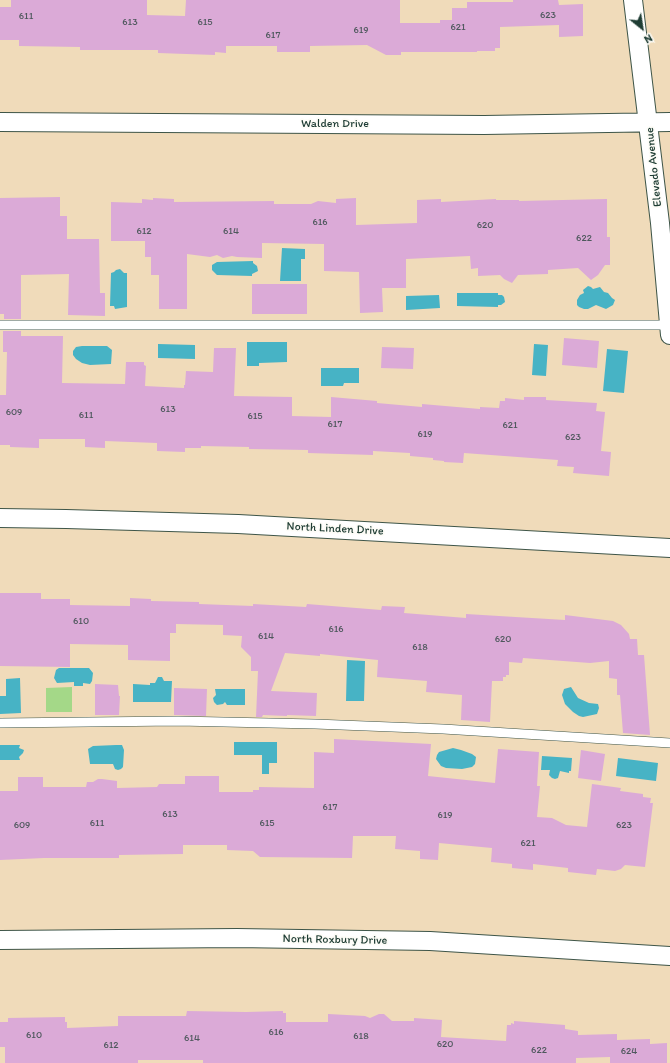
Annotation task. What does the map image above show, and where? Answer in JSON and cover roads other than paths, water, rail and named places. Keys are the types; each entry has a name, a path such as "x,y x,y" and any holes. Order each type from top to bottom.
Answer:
{"street":[{"name":"Elevado Avenue","path":"633,0 649,122 670,329"},
{"name":"Walden Drive","path":"0,122 484,125 670,122"},
{"name":"North Linden Drive","path":"0,518 238,524 670,548"},
{"name":"North Roxbury Drive","path":"0,940 237,938 430,941 670,956"}],"lane":[{"path":"0,325 670,329"},
{"path":"0,723 178,721 315,724 443,729 670,743"}],"water":[{"path":"282,248 305,249 305,259 301,259 301,281 280,281"},
{"path":"253,261 253,263 257,266 258,271 252,274 252,276 217,275 212,270 212,265 217,262"},
{"path":"120,269 124,273 127,273 127,307 115,309 114,306 110,306 111,273"},
{"path":"588,286 593,289 600,287 604,292 608,293 615,300 613,305 606,309 596,305 588,309 579,307 577,305 577,300 580,295 584,293 583,290"},
{"path":"457,293 498,293 498,295 502,295 504,297 505,302 498,305 498,307 457,306"},
{"path":"439,295 440,308 406,310 406,296"},
{"path":"247,342 287,342 287,362 259,363 259,366 247,366"},
{"path":"158,344 195,345 195,359 158,358"},
{"path":"534,344 548,345 546,376 532,375"},
{"path":"107,346 112,350 111,364 90,365 82,363 73,355 73,351 76,347"},
{"path":"607,349 628,351 624,393 603,391"},
{"path":"321,368 359,368 359,383 344,383 343,386 321,386"},
{"path":"347,660 365,661 364,701 346,701"},
{"path":"59,668 89,668 93,673 92,681 90,684 83,683 83,686 74,686 74,682 57,683 54,678 56,670"},
{"path":"158,677 162,677 164,681 172,681 171,702 133,702 133,684 150,685 150,683 155,683"},
{"path":"20,678 21,713 0,714 0,696 6,696 6,679"},
{"path":"571,687 578,698 589,703 598,704 599,708 597,714 583,717 579,716 565,704 562,695 564,689"},
{"path":"215,689 245,689 245,705 227,705 225,702 217,705 213,698 216,695"},
{"path":"234,742 277,742 277,763 269,763 269,774 262,774 262,755 234,755"},
{"path":"0,745 20,745 19,748 24,750 19,757 20,760 0,760"},
{"path":"122,745 124,750 123,767 121,769 115,769 113,764 90,764 88,749 93,746"},
{"path":"453,748 472,754 476,757 475,764 472,767 462,769 446,768 441,766 436,759 439,752"},
{"path":"542,756 572,758 571,771 569,771 569,773 560,771 558,778 552,778 549,775 550,770 541,770"},
{"path":"618,758 658,763 656,781 616,776"}]}
